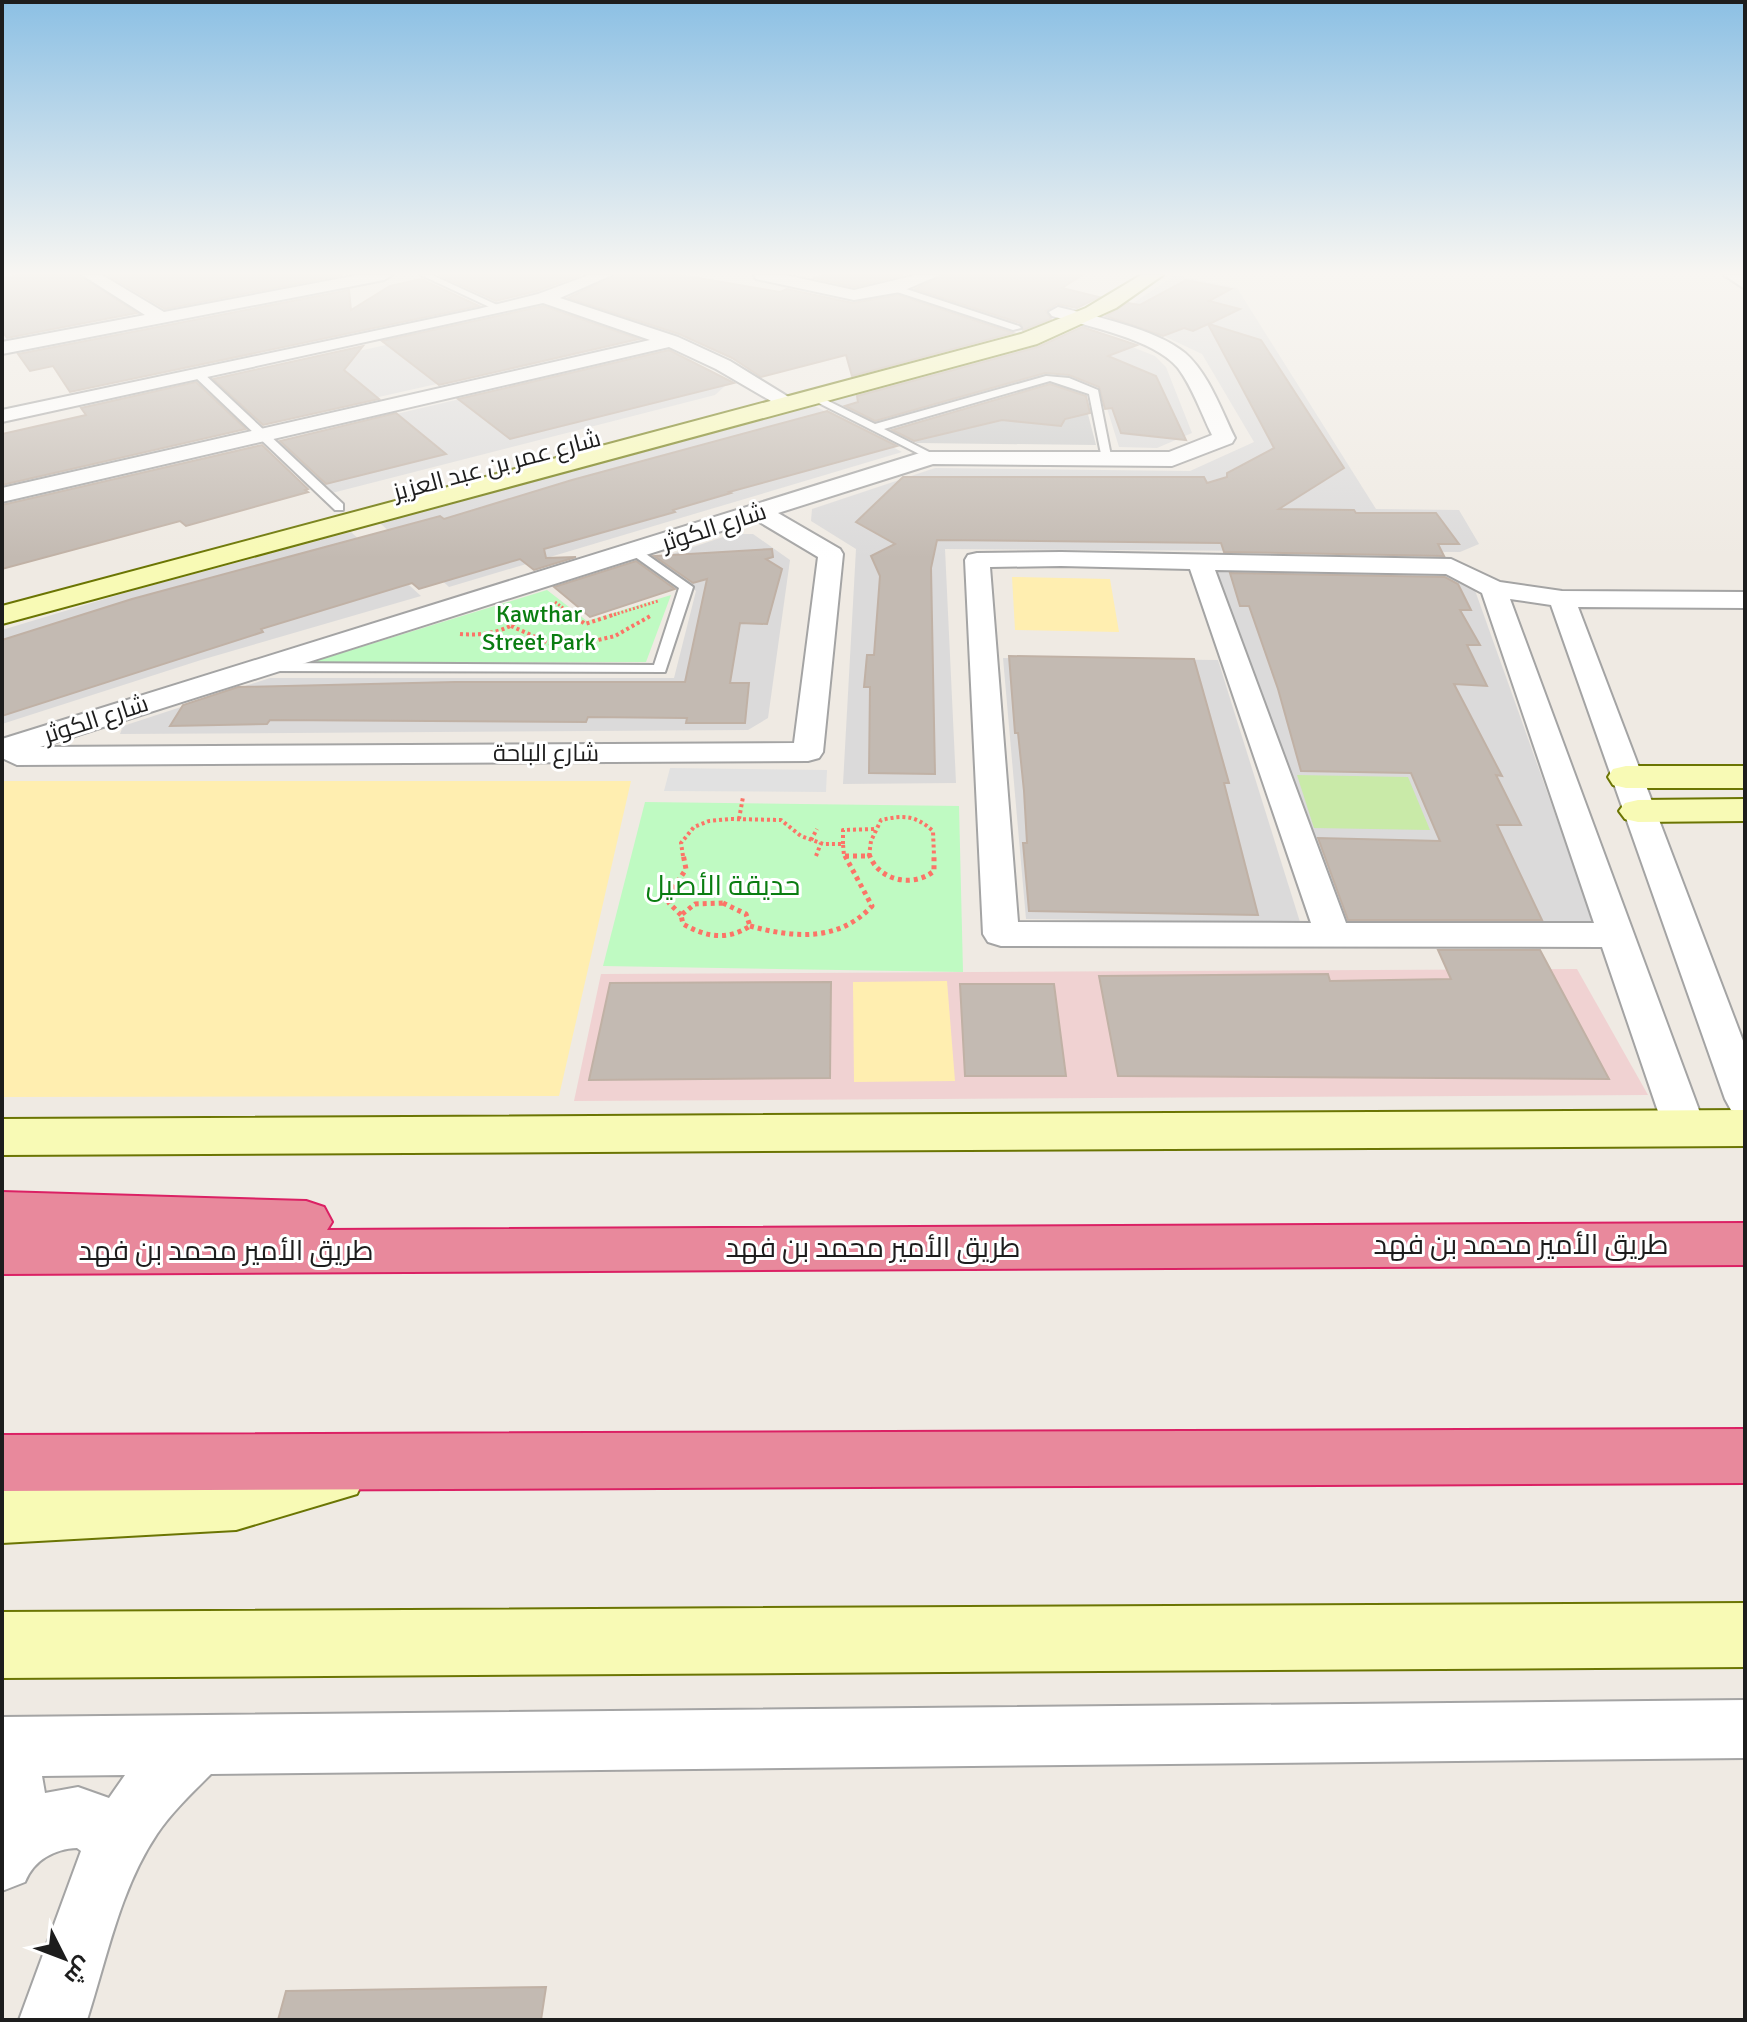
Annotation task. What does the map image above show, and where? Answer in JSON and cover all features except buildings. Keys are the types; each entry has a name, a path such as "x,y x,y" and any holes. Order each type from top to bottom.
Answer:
{"highway":[{"path":"2,1212 381,1224 489,1249"},
{"name":"طريق الأمير محمد بن فهد","path":"2,1253 1745,1244"},
{"path":"2,1463 1745,1456"}],"street":[{"path":"2,416 220,369"},
{"path":"2,495 545,369"},
{"path":"732,369 791,398"},
{"name":"شارع عمر بن عبد العزيز","path":"2,597 339,507 791,398 883,369"},
{"path":"2,615 791,398 907,369"},
{"name":"شارع الكوثر","path":"2,749 931,457 1172,459 1224,438 1187,369"},
{"path":"11,394 29,409"},
{"name":"شارع الباحة","path":"2,756 808,752 831,554 760,512"},
{"path":"1616,935 1001,934 977,560 1451,567 1493,589 1562,599 1745,600"},
{"path":"1200,562 1333,935"},
{"path":"1493,589 1685,1129"},
{"path":"1562,599 1745,1099"},
{"path":"1632,794 1745,777"},
{"path":"1632,794 1745,810"},
{"path":"2,1137 1745,1128"},
{"path":"2,1514 236,1501 383,1462"},
{"path":"2,1645 1745,1635"},
{"path":"2,1747 1745,1729"},
{"path":"53,2020 116,1844 133,1814 157,1785 201,1743"},
{"path":"2,1755 15,1792 5,1855"},
{"path":"5,1855 39,1825 72,1817 99,1823 116,1844"}],"lane":[{"path":"198,374 339,507"},
{"path":"874,428 1050,378 1065,380 1094,392 1108,459"},
{"path":"791,398 874,428 931,457"},
{"path":"259,667 660,669 686,587 636,551"}],"path":[{"path":"532,583 585,624 684,593"},
{"path":"643,606 650,615"},
{"path":"572,644 615,636 638,625 650,615 677,615"},
{"path":"511,626 548,644 560,644"},
{"path":"739,819 743,797"},
{"path":"905,815 928,824 934,843 931,850 934,871 923,880 890,878 880,873 869,856 875,829 881,820 905,815"},
{"path":"750,926 739,934 724,937 707,936 683,924 681,915 669,903 671,892 686,869 681,843 686,834 709,821 781,820 811,840 843,844"},
{"path":"811,840 817,829"},
{"path":"750,926 769,931 825,935 848,928 865,916 872,906 870,892 852,873 844,856 843,830 875,829"},
{"path":"816,856 821,843"},
{"path":"844,856 869,856"},
{"path":"681,915 695,904 723,903 746,914 750,926"}],"shaded area":[{"path":"274,369 502,369 263,423 221,381"},
{"path":"586,369 701,369 725,386 715,395 332,493 277,442"},
{"path":"949,369 1167,369 1192,433 1157,448 1119,447 1102,392 1055,373 874,424 831,401"},
{"path":"1211,369 1288,369 1376,509 1459,510 1479,544 1460,552 945,549 956,783 843,784 856,549 811,521 812,509 935,468 1190,471 1254,442"},
{"path":"1054,383 1083,395 1096,445 917,443 890,430"},
{"path":"815,406 902,452 449,587 380,523"},
{"path":"351,532 421,596 201,660 2,724 2,630 138,589"},
{"path":"732,534 753,534 790,560 768,718 748,730 120,734 123,726 270,678 674,678 696,591 657,559"},
{"path":"1216,569 1451,576 1472,582 1595,926 1337,928"},
{"path":"1003,658 1218,660 1300,922 1026,919"},
{"path":"670,768 827,770 826,792 664,791"},
{"path":"1577,969 1648,1095 574,1101 601,974"}],"green space":[{"name":"Kawthar Street Park","path":"547,590 587,621 671,595 646,662 309,663"},
{"path":"1297,775 1408,777 1430,830 1314,828"},
{"name":"حديقة الأصيل","path":"645,802 959,806 963,972 603,966"}],"sand":[{"path":"1012,577 1110,579 1119,632 1015,630"},
{"path":"2,781 631,781 559,1096 2,1097"},
{"path":"947,981 955,1081 854,1082 853,982"}]}
